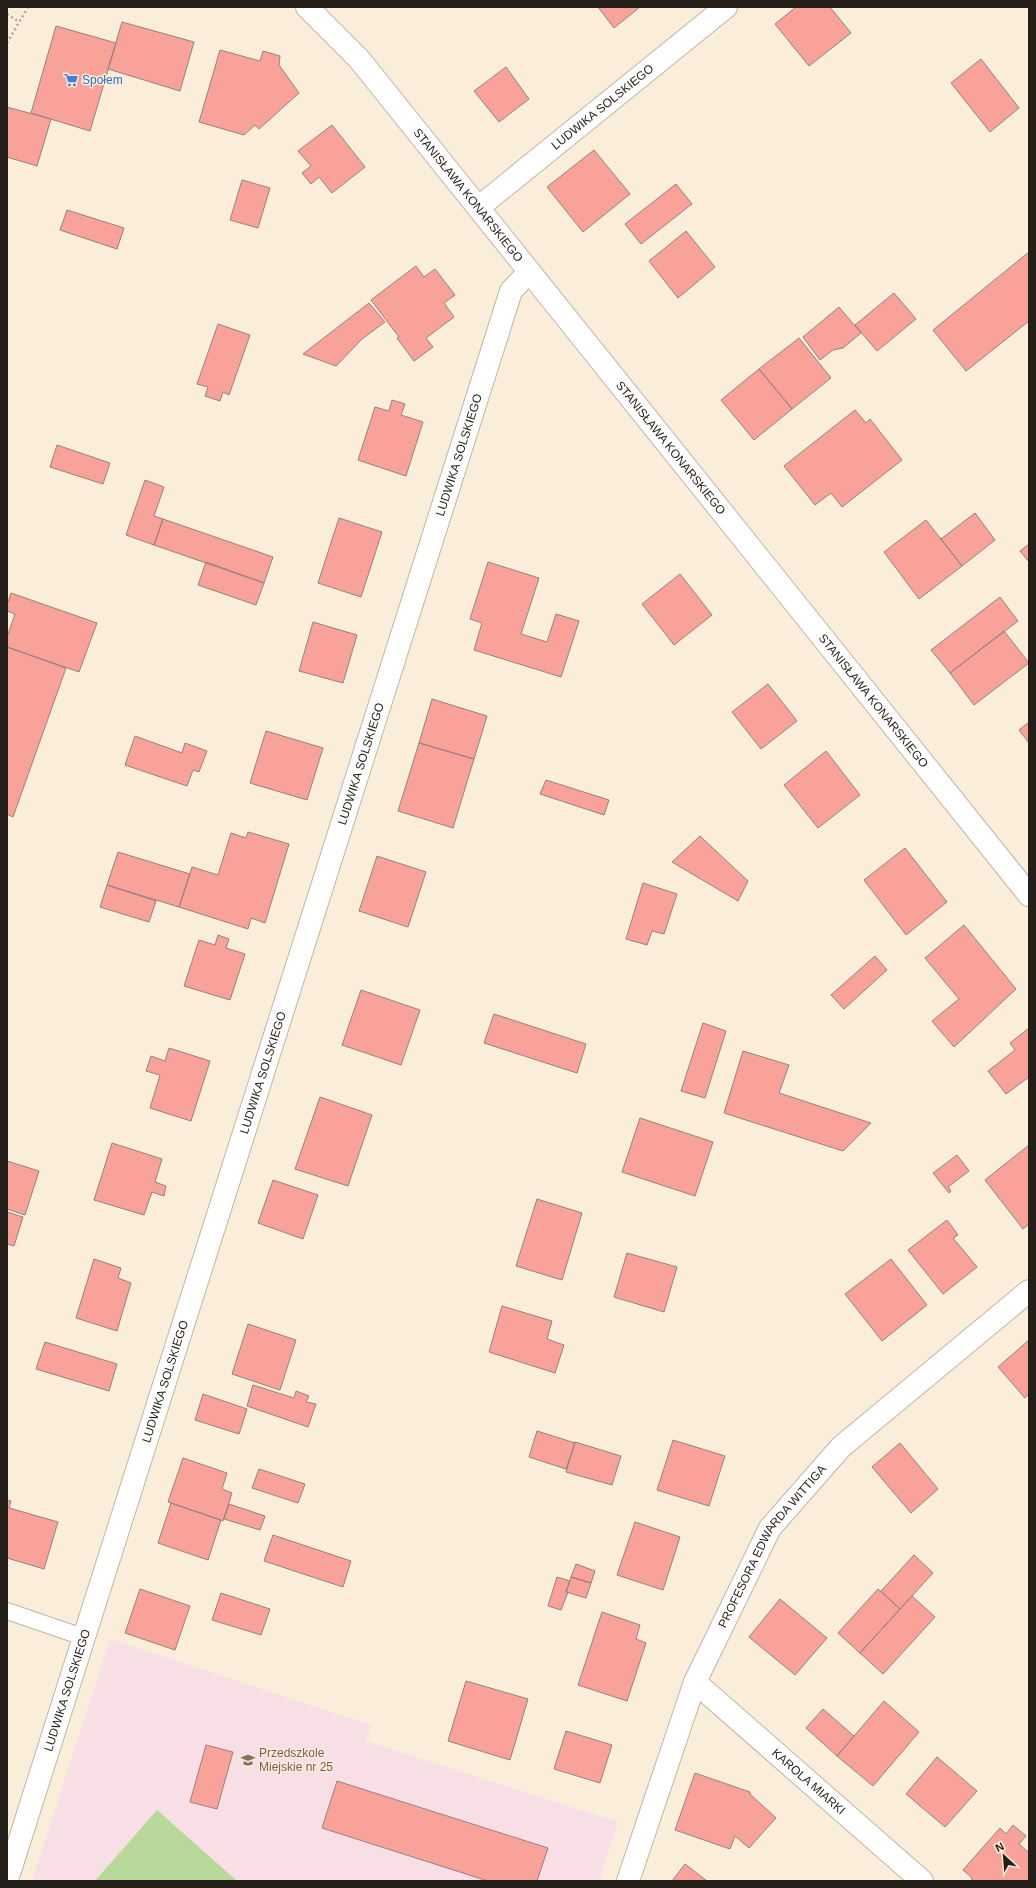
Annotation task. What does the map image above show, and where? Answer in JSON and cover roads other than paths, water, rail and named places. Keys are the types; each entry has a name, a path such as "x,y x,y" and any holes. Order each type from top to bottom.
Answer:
{"street":[{"name":"STANISŁAWA KONARSKIEGO","path":"307,7 359,59 1029,895"},
{"name":"LUDWIKA SOLSKIEGO","path":"479,207 726,7"},
{"name":"LUDWIKA SOLSKIEGO","path":"7,1880 511,292 529,272"},
{"name":"PROFESORA EDWARDA WITTIGA","path":"628,1881 695,1682 770,1528 840,1447 1029,1291"},
{"name":"KAROLA MIARKI","path":"695,1682 922,1881"}],"lane":[{"path":"7,1612 84,1637"}],"place":[{"name":"Społem","path":"71,80"},
{"name":"Przedszkole Miejskie nr 25","path":"248,1760"}]}
